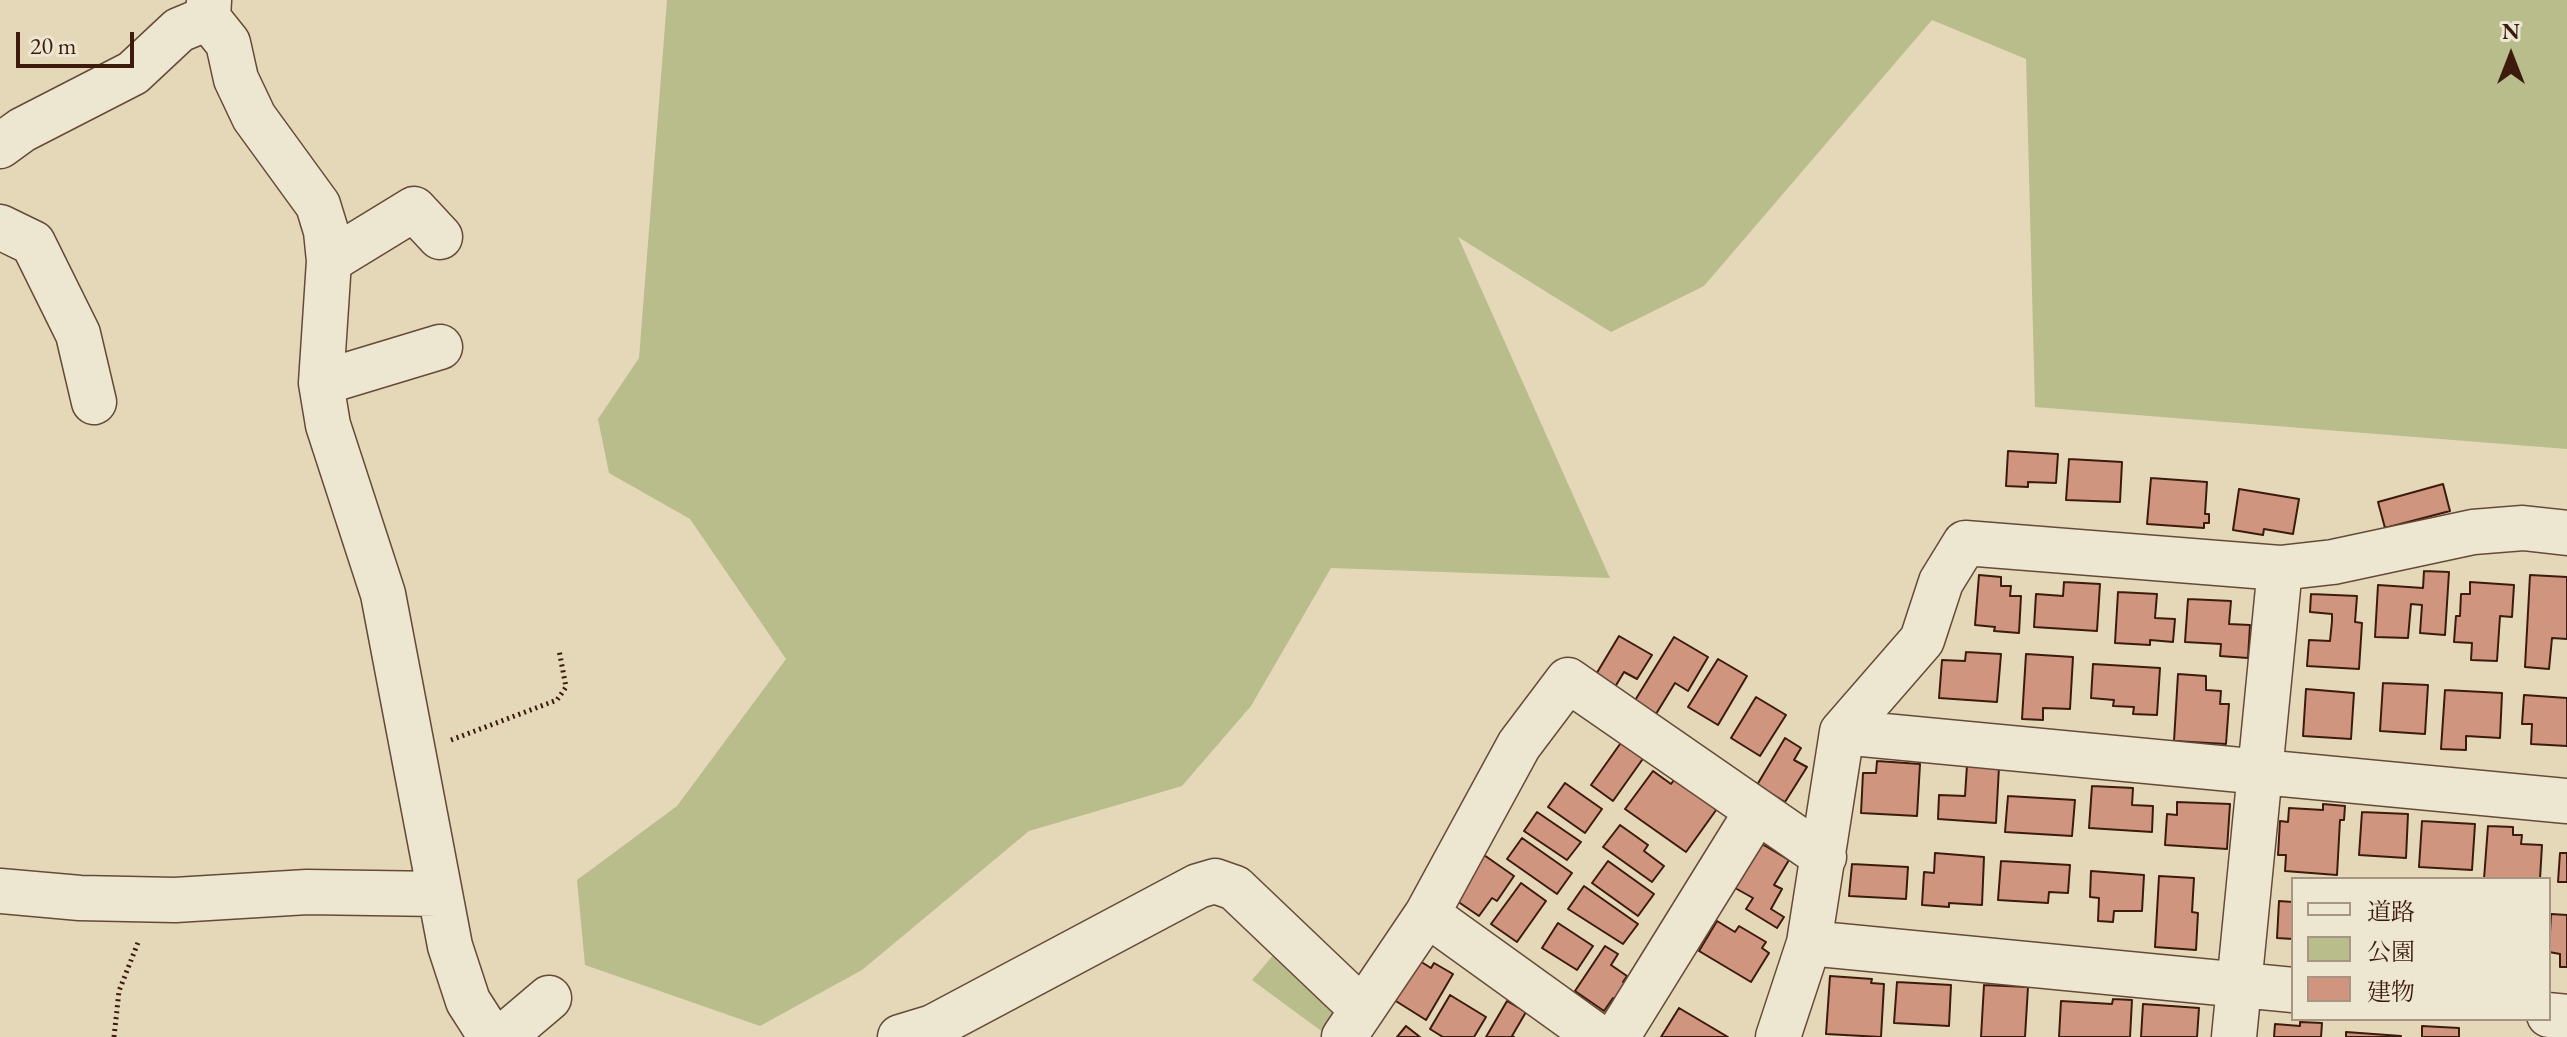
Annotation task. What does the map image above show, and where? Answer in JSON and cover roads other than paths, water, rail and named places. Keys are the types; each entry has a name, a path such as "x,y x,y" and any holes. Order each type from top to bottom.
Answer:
{"street":[{"path":"0,146 22,130 133,73 179,30 208,9 228,43 236,79 254,117 318,205 326,231 329,261 321,383 328,425 383,594 450,946 468,1001 491,1037"},
{"path":"329,261 414,209 440,237"},
{"path":"0,227 33,243 78,334 94,402"},
{"path":"321,383 440,347"},
{"path":"1778,1037 1809,943 1842,732 1922,640 1941,582 1965,543 2280,568 2333,562 2473,532 2523,528 2567,533"},
{"path":"2234,1037 2280,568"},
{"path":"900,1037 933,1027 1198,886 1215,881 1235,888 1353,1023 1427,914 1519,745 1568,680 1824,857"},
{"path":"1842,732 2567,801"},
{"path":"1617,1037 1757,811"},
{"path":"0,891 80,898 175,900 307,892 438,894"},
{"path":"1427,914 1598,1037"},
{"path":"1809,943 2291,990"},
{"path":"503,1037 549,998"}]}
